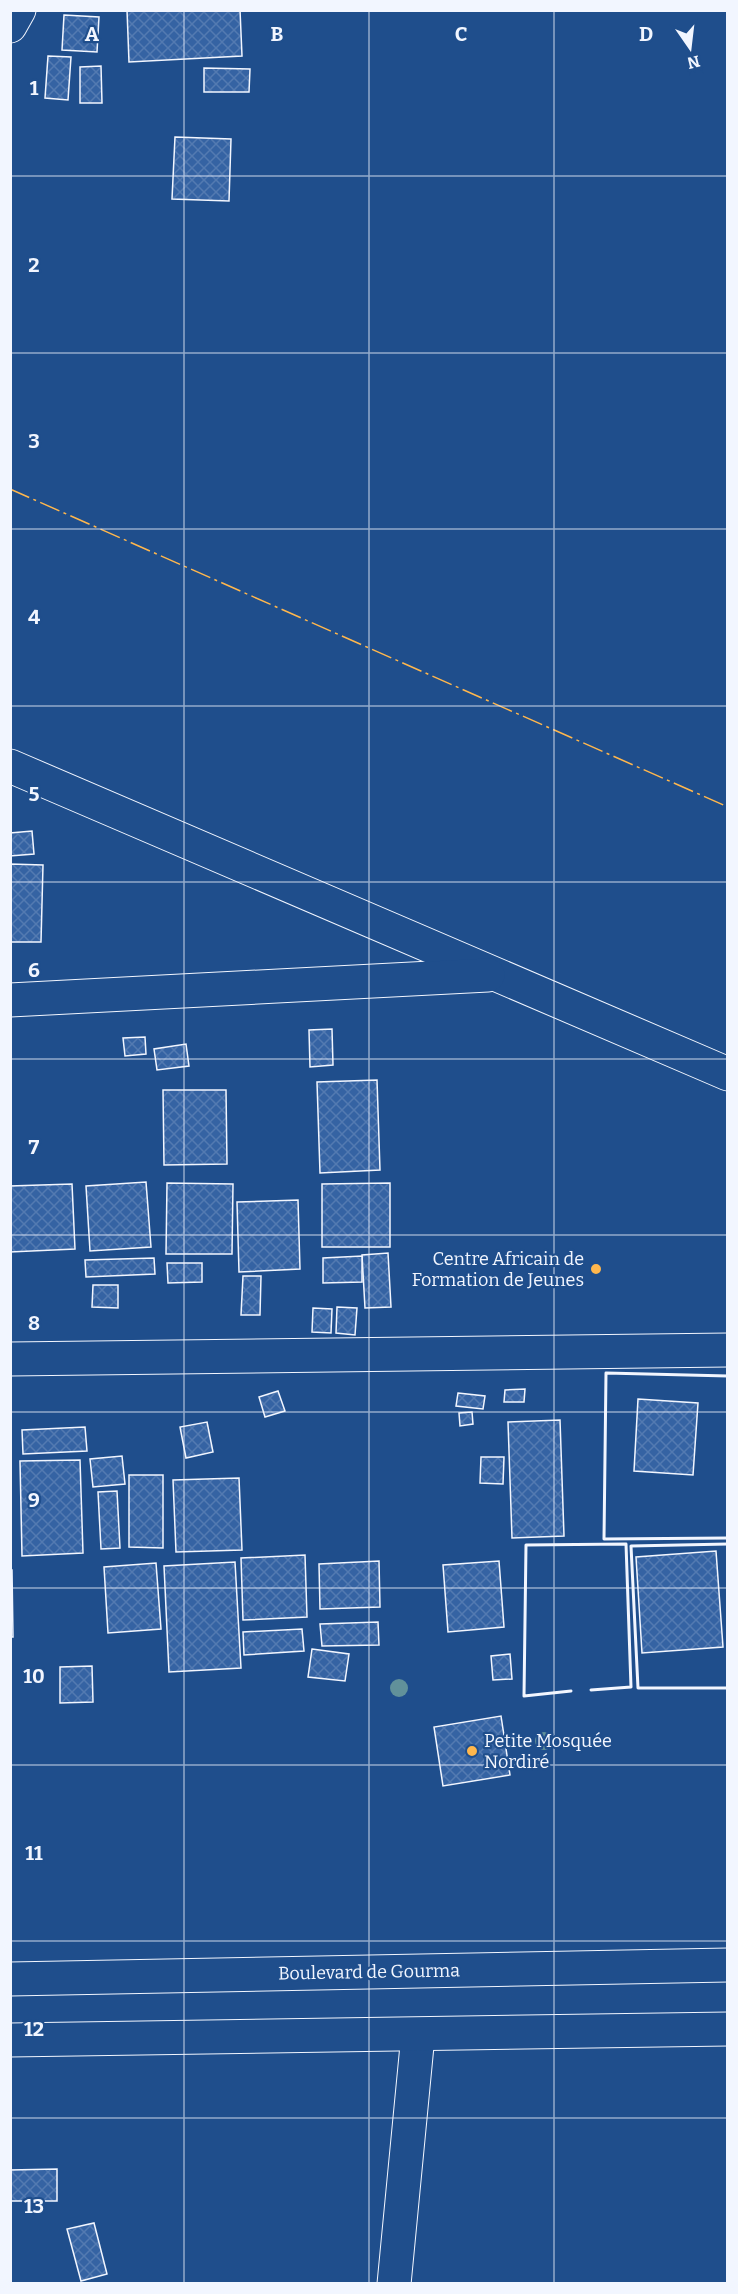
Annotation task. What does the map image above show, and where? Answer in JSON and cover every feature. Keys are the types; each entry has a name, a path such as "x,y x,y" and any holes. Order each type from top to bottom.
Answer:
{"main road":[{"path":"10,26 19,10"},
{"path":"10,766 728,1074"},
{"path":"10,1000 496,975"},
{"path":"10,1359 728,1350"},
{"name":"Boulevard de Gourma","path":"10,1979 728,1965"},
{"path":"10,2040 728,2029"},
{"path":"394,2283 418,2035"}],"building":[{"path":"127,10 240,10 242,56 129,62"},
{"path":"64,15 99,17 97,52 62,50"},
{"path":"48,56 71,57 68,100 45,98"},
{"path":"101,66 102,103 80,103 80,67"},
{"path":"204,68 250,69 249,92 204,92"},
{"path":"175,137 231,139 229,201 172,199"},
{"path":"32,831 34,854 10,856 10,833"},
{"path":"10,864 43,865 41,942 10,942"},
{"path":"332,1029 333,1065 310,1067 309,1030"},
{"path":"145,1037 146,1054 125,1056 123,1038"},
{"path":"186,1044 189,1066 157,1070 154,1049"},
{"path":"377,1080 380,1170 320,1173 317,1082"},
{"path":"163,1090 226,1090 227,1164 164,1165"},
{"path":"146,1182 151,1247 90,1251 86,1186"},
{"path":"167,1183 233,1184 232,1254 166,1254"},
{"path":"390,1183 390,1247 322,1247 322,1184"},
{"path":"72,1184 75,1249 10,1252 10,1186"},
{"path":"298,1200 300,1269 239,1272 237,1202"},
{"path":"388,1253 391,1307 365,1308 362,1255"},
{"path":"362,1256 362,1282 323,1283 323,1258"},
{"path":"154,1258 155,1274 86,1277 85,1260"},
{"path":"167,1263 202,1263 202,1282 168,1283"},
{"path":"243,1276 261,1276 260,1315 241,1315"},
{"path":"93,1285 118,1285 118,1308 92,1307"},
{"path":"337,1307 357,1308 355,1335 336,1333"},
{"path":"313,1308 332,1309 331,1333 312,1332"},
{"path":"525,1389 524,1402 504,1402 505,1390"},
{"path":"278,1391 285,1411 265,1417 259,1397"},
{"path":"458,1393 485,1396 483,1409 456,1406"},
{"path":"638,1399 698,1403 693,1475 634,1471"},
{"path":"472,1412 473,1424 460,1426 459,1413"},
{"path":"560,1420 564,1536 512,1538 508,1422"},
{"path":"207,1422 213,1452 186,1458 180,1427"},
{"path":"85,1427 87,1451 23,1454 22,1430"},
{"path":"122,1456 125,1484 93,1487 90,1459"},
{"path":"481,1457 504,1457 503,1484 480,1483"},
{"path":"80,1460 83,1553 22,1556 20,1461"},
{"path":"129,1475 163,1475 163,1548 129,1547"},
{"path":"239,1478 242,1550 176,1552 173,1480"},
{"path":"117,1491 120,1548 101,1549 98,1492"},
{"path":"716,1551 723,1647 642,1653 636,1557"},
{"path":"305,1555 307,1617 243,1620 241,1558"},
{"path":"379,1561 380,1607 320,1609 319,1564"},
{"path":"499,1561 504,1627 448,1632 443,1565"},
{"path":"235,1562 241,1668 169,1672 164,1566"},
{"path":"156,1563 161,1629 108,1633 104,1567"},
{"path":"10,1570 12,1570 13,1637 10,1637"},
{"path":"378,1622 379,1645 322,1646 320,1624"},
{"path":"302,1629 304,1651 244,1655 243,1632"},
{"path":"312,1649 349,1654 345,1681 308,1677"},
{"path":"510,1654 512,1679 493,1680 491,1656"},
{"path":"92,1666 93,1702 60,1703 60,1667"},
{"name":"Petite Mosquée Nordiré","path":"501,1716 510,1775 443,1786 434,1727"},
{"path":"57,2169 57,2201 10,2201 10,2170"},
{"path":"94,2223 107,2274 81,2281 67,2229"}],"wall":[{"path":"728,1376 606,1373 604,1539 728,1538"},
{"path":"571,1691 524,1696 526,1545 626,1544 631,1687 591,1690"},
{"path":"728,1544 631,1546 638,1688 728,1688"}],"power":[{"path":"10,489 728,807"}],"place":[{"name":"Centre Africain de Formation de Jeunes","path":"596,1269"},
{"name":"Petite Mosquée Nordiré","path":"472,1751"}]}
